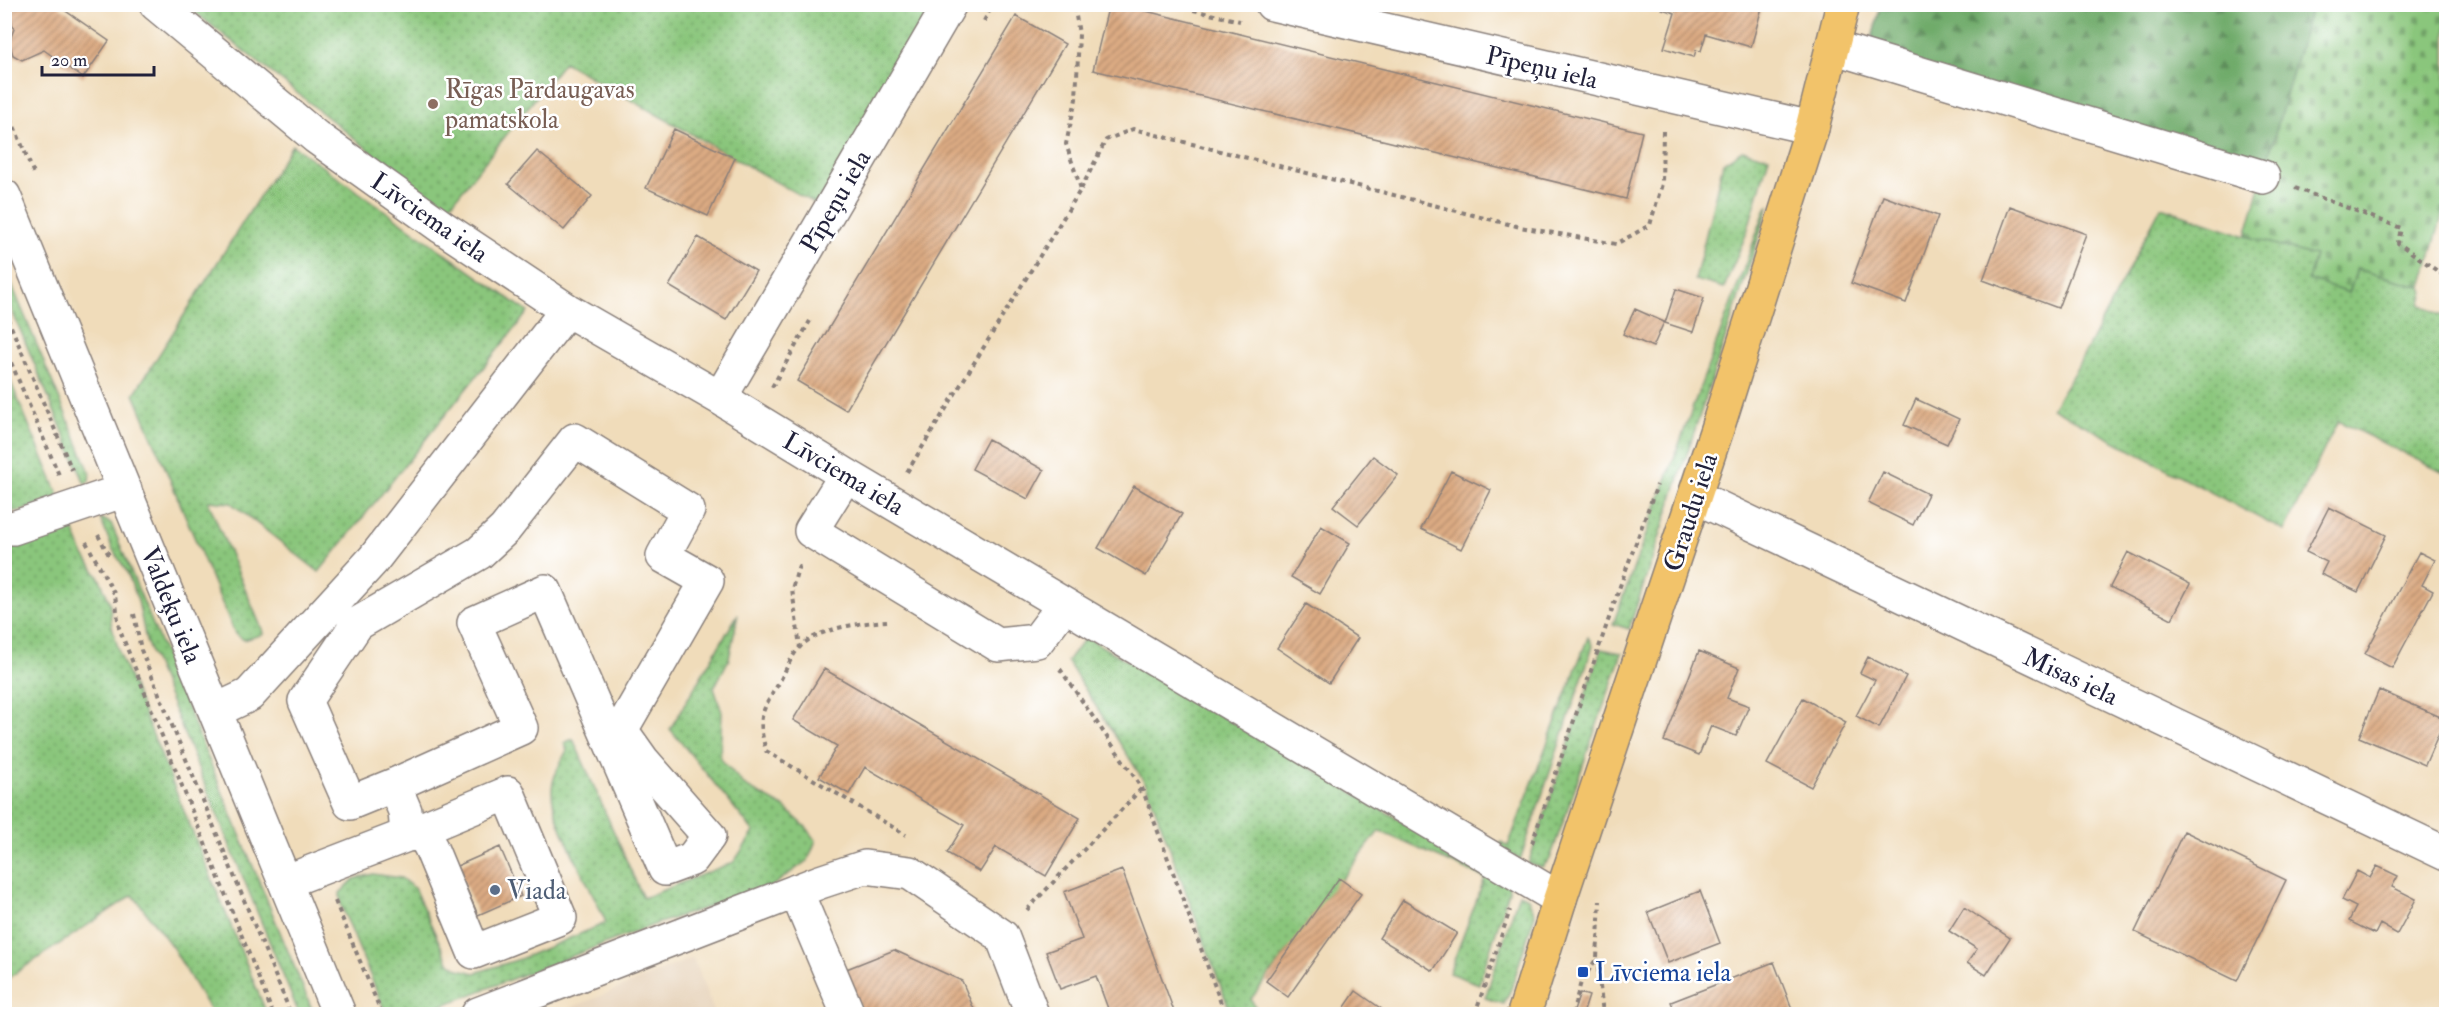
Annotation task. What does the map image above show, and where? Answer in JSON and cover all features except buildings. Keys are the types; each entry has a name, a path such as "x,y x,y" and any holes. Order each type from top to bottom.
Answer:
{"main road":[{"name":"Graudu iela","path":"1524,1014 1560,899 1696,497 1812,128 1843,4"}],"street":[{"name":"Līvciema iela","path":"156,4 316,137 442,227 567,310 720,398 1560,899"},
{"name":"Pīpeņu iela","path":"720,398 950,4"},
{"name":"Pīpeņu iela","path":"1272,4 1812,128"},
{"path":"1832,46 2263,177"},
{"name":"Valdeķu iela","path":"4,196 339,1014"},
{"path":"215,711 249,695 374,560 567,310"},
{"path":"575,440 688,510 663,556 707,581 621,730 709,836 692,859 665,868 545,591 474,623 520,728 394,785 350,803 305,701 357,624 478,553 505,529 575,440"},
{"path":"846,475 811,531 998,645 1037,641 1064,605"},
{"path":"4,527 13,528 125,490"},
{"name":"Misas iela","path":"1696,497 2446,854"},
{"path":"394,785 405,811 407,835"},
{"path":"285,882 508,794 560,918 474,952 426,838 418,833 407,835"},
{"path":"478,1014 796,891 866,867 910,873 1002,936 1032,1014"},
{"path":"796,891 848,1014"}],"path":[{"path":"982,25 993,4"},
{"path":"1074,4 1079,34 1076,99 1066,144 1081,189"},
{"path":"891,501 1081,189 1106,140 1133,129 1521,227 1616,244 1650,225 1662,184 1664,126"},
{"path":"2263,177 2401,228 2398,243 2446,277"},
{"path":"4,310 75,477"},
{"path":"767,395 815,313"},
{"path":"4,346 61,482"},
{"path":"1475,1014 1613,607 1661,474"},
{"path":"96,529 116,567"},
{"path":"800,647 792,589 811,531"},
{"path":"84,537 115,595 119,628 273,1014"},
{"path":"909,836 766,751 761,732 761,712 800,647 821,634 842,627 906,619 939,609"},
{"path":"133,611 141,650 291,1014"},
{"path":"1037,641 1056,663 1142,788 1225,1014"},
{"path":"1018,904 1026,911 1142,788"},
{"path":"1597,958 1603,1014"}],"shaded area":[{"path":"693,958 715,1014 556,1014"}],"green space":[{"name":"Rīgas Pārdaugavas pamatskola","path":"186,5 933,5 817,205 564,62 446,211"},
{"path":"1881,5 2312,5 2266,167 1868,53"},
{"path":"2312,5 2446,5 2446,202 2422,287 2357,269 2349,293 2308,280 2315,256 2246,236"},
{"path":"292,145 528,312 319,572 231,503 208,501 264,634 244,640 235,634 134,394"},
{"path":"1742,150 1769,157 1747,232 1724,288 1695,280 1723,163"},
{"path":"1769,206 1629,629 1613,624 1766,208"},
{"path":"2161,207 2246,236 2316,256 2349,293 2357,269 2422,287 2424,292 2420,304 2446,317 2446,474 2338,421 2284,531 2052,408 2077,368"},
{"path":"4,266 90,472 89,481 85,484 5,294"},
{"path":"4,366 59,496 24,510 6,512 4,511"},
{"path":"100,518 111,523 314,1014 299,1014 146,641 138,601 127,572 113,550"},
{"path":"71,524 83,554 100,579 110,603 111,622 119,652 267,1014 212,1014 173,948 133,895 5,980 5,549"},
{"path":"738,614 729,659 714,688 722,712 720,758 745,786 784,807 807,828 816,840 808,860 772,886 656,924 420,1014 391,1014 384,1009 341,905 340,893 354,879 373,874 401,878 414,888 448,961 459,969 475,973 520,959 606,923 573,855 553,803 554,779 567,750 564,743 573,739 643,898 734,862 754,832 670,729"},
{"path":"1086,637 1508,883 1509,891 1479,984 1449,973 1485,878 1379,831 1251,999 1259,1014 1231,1014 1146,784 1067,661"},
{"path":"1588,637 1593,646 1520,860 1498,847 1501,842 1508,846"},
{"path":"1601,649 1622,653 1550,859 1542,867 1528,864"},
{"path":"1519,893 1528,898 1535,914 1504,1004 1485,998"}],"place":[{"name":"Rīgas Pārdaugavas pamatskola","path":"433,104"},
{"name":"Viada","path":"495,890"},
{"name":"Līvciema iela","path":"1583,972"}]}
